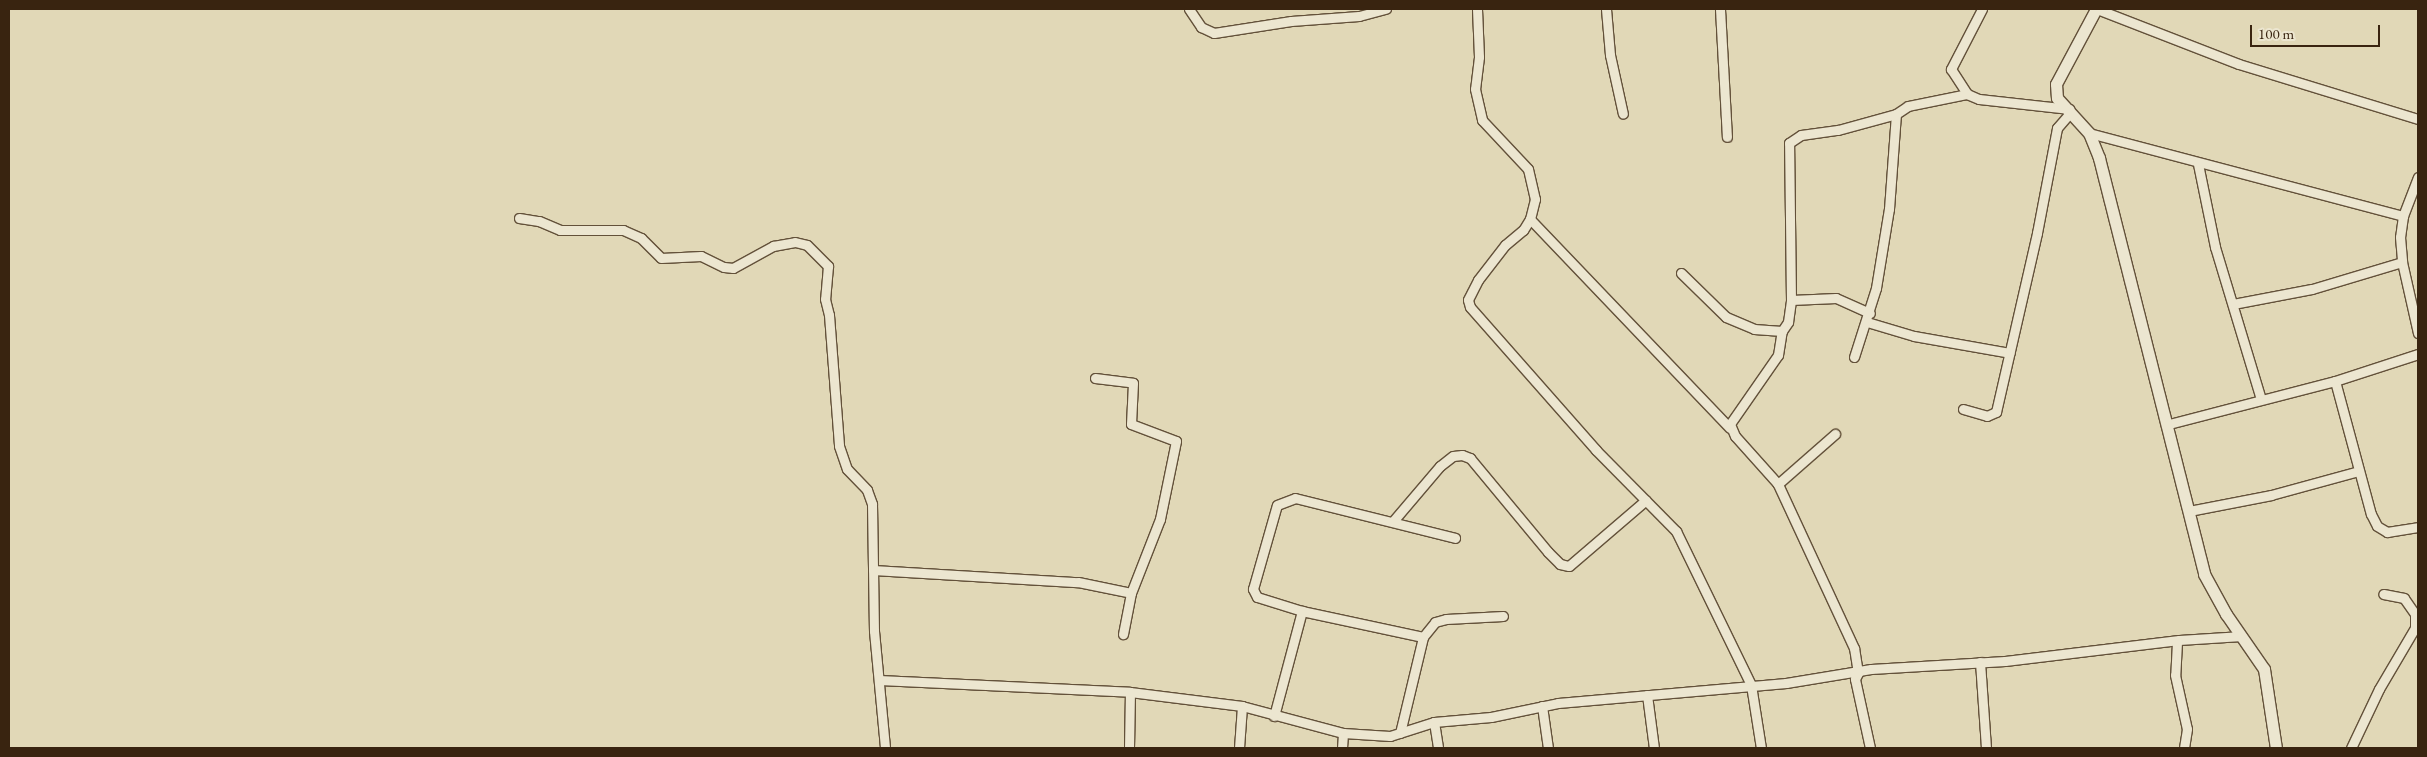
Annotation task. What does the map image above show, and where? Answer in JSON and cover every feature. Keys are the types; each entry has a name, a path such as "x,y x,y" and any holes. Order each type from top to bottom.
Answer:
{"street":[{"path":"1188,9 1201,26 1214,33 1291,21 1359,16 1386,9"},
{"path":"1477,9 1477,103 1482,120 1528,169 1535,199 1530,219 1478,280 1468,300 1470,307 1596,450 1676,531 1687,549 1751,685 1761,748"},
{"path":"1606,9 1610,55 1623,114"},
{"path":"1720,9 1727,137"},
{"path":"1967,94 1952,70 1980,9"},
{"path":"2276,748 2268,679 2208,584 2099,158 2089,133 2057,98 2056,84 2097,9 2238,64 2418,119"},
{"path":"1730,428 1732,420 1778,355 1782,331 1788,322 1791,300 1789,143 1801,135 1838,130 1896,114 1908,106 1967,94 1979,99 2070,111"},
{"path":"1963,409 1987,416 1996,412 2057,128 2070,111"},
{"path":"1854,357 1868,317 1889,209 1896,114"},
{"path":"2089,133 2198,164 2403,216"},
{"path":"2198,164 2216,247 2261,399"},
{"path":"2418,177 2403,216 2402,262 2418,333"},
{"path":"519,218 540,221 560,230 624,230 641,238 661,258 701,256 724,267 733,268 773,246 785,243 807,246 818,254 828,266 825,299 829,314 839,446 846,469 867,490 872,504 874,631 885,748"},
{"path":"1530,219 1730,428 1778,484 1854,648 1858,673 1857,689 1870,748"},
{"path":"2233,304 2312,289 2402,262"},
{"path":"1681,273 1726,317 1754,329 1782,331"},
{"path":"1791,300 1836,298 1868,317 1914,336 2010,353"},
{"path":"2168,424 2335,380 2418,354"},
{"path":"1095,378 1133,383 1131,424 1176,441 1160,519 1131,593 1124,634"},
{"path":"2335,380 2359,472 2377,526 2387,532 2418,526"},
{"path":"1778,484 1835,434"},
{"path":"1394,520 1440,466 1453,456 1462,455 1470,458 1548,552 1560,564 1569,566 1646,500"},
{"path":"2189,511 2271,495 2359,472"},
{"path":"1423,637 1302,611 1257,597 1253,589 1276,505 1295,498 1394,520 1455,538"},
{"path":"873,570 1078,582 1131,593"},
{"path":"2351,748 2380,689 2415,628 2415,614 2404,598 2383,594"},
{"path":"1274,716 1302,611"},
{"path":"1400,733 1423,637 1429,628 1446,619 1503,616"},
{"path":"879,680 1130,692 1242,706 1343,733 1376,736 1400,733 1434,722 1491,716 1542,706 1858,673 1871,669 1980,662 2242,636"},
{"path":"2177,642 2175,675 2187,729 2184,748"},
{"path":"1980,662 1986,748"},
{"path":"1129,748 1130,692"},
{"path":"1647,695 1654,748"},
{"path":"1239,748 1242,706"},
{"path":"1542,706 1548,748"},
{"path":"1434,722 1438,748"},
{"path":"1342,748 1343,733"}]}
